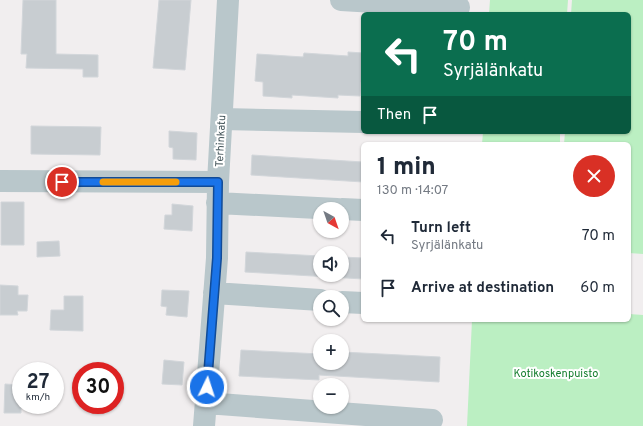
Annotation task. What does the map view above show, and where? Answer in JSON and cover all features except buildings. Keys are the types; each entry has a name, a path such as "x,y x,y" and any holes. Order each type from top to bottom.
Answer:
{"street":[{"name":"Terhinkatu","path":"204,426 217,258 218,193 228,0"},
{"path":"341,0 460,7"},
{"path":"222,120 361,122"},
{"path":"0,181 218,193 313,206"},
{"path":"349,209 361,210"},
{"path":"214,293 313,300"},
{"path":"349,302 361,303"},
{"path":"206,403 432,420"}],"green space":[{"path":"490,0 568,0 567,12 489,12"},
{"path":"572,0 643,0 643,254 631,253 631,142 564,142 565,134 631,134 631,12 571,12"},
{"path":"483,134 560,134 560,142 482,142"},
{"name":"Kotikoskenpuisto","path":"631,314 643,315 643,426 467,426 472,322 631,322"}],"slow traffic":[{"path":"103,182 176,182"}],"route":[{"path":"62,182 218,182 217,258 207,387"}]}
